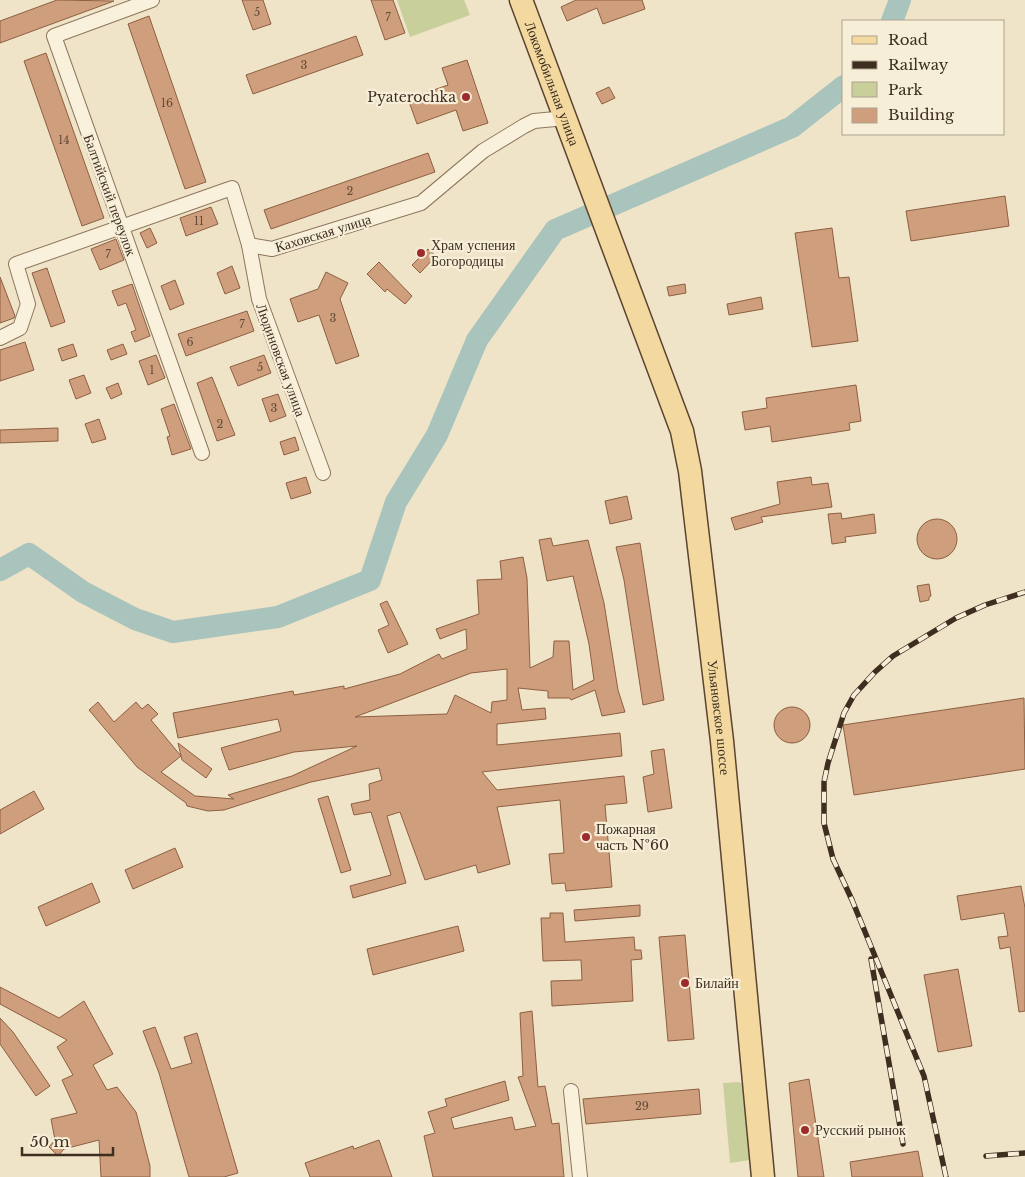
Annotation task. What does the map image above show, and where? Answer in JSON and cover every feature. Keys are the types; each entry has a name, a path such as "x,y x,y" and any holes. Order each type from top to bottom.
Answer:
{"main road":[{"name":"Локомобильная улица","path":"526,1 582,167 620,270"},
{"name":"Ульяновское шоссе","path":"620,270 682,431 690,471 722,741 763,1177"}],"street":[{"name":"Балтийский переулок","path":"152,0 54,36 202,453"},
{"name":"Каховская улица","path":"249,245 272,249 421,203 482,152 524,126 534,121 566,118"},
{"path":"0,338 20,328 28,304 16,264 232,188 249,245"},
{"name":"Людиновская улица","path":"249,245 259,299 323,473"},
{"path":"572,1091 580,1177"}],"green space":[{"path":"397,0 464,0 470,15 410,37"},
{"path":"739,1082 745,1086 752,1154 750,1160 730,1163 723,1083"}],"building":[{"path":"57,0 114,1 0,43 0,21"},
{"path":"242,0 263,0 271,24 253,30"},
{"path":"371,0 393,0 405,33 385,40"},
{"path":"576,0 642,0 645,9 603,24 597,8 567,21 561,7"},
{"path":"149,16 206,182 185,189 128,24"},
{"path":"356,36 363,55 253,94 246,75"},
{"path":"46,53 104,218 82,226 24,61"},
{"path":"467,60 488,123 463,131 456,110 417,124 408,99 448,85 442,68"},
{"path":"609,87 615,98 602,104 596,93"},
{"path":"428,153 435,172 271,229 264,210"},
{"path":"1005,196 1009,226 911,241 906,211"},
{"path":"211,207 218,224 186,236 180,218"},
{"path":"150,228 157,243 147,248 140,233"},
{"path":"832,228 839,278 849,277 858,341 812,347 795,233"},
{"path":"116,239 124,260 100,270 91,249"},
{"path":"428,249 436,256 420,273 412,265"},
{"path":"379,262 412,296 405,304 387,289 385,292 367,274"},
{"path":"232,266 240,288 225,294 217,273"},
{"path":"47,268 65,322 51,327 32,273"},
{"path":"326,272 348,283 340,299 359,356 336,364 319,315 298,322 290,299 318,289"},
{"path":"0,277 15,316 0,323"},
{"path":"175,280 184,304 170,310 161,286"},
{"path":"132,284 150,336 135,342 131,332 136,330 126,303 118,306 112,291"},
{"path":"685,284 686,293 669,296 667,287"},
{"path":"761,297 763,309 729,315 727,304"},
{"path":"247,311 254,331 186,356 178,334"},
{"path":"25,342 34,370 0,381 0,350"},
{"path":"73,344 77,356 62,361 58,349"},
{"path":"123,344 127,354 111,360 107,350"},
{"path":"156,355 165,378 148,385 139,361"},
{"path":"264,355 271,373 238,386 230,367"},
{"path":"84,375 91,393 76,399 69,380"},
{"path":"212,377 235,435 217,441 197,383"},
{"path":"118,383 122,394 111,399 106,388"},
{"path":"856,385 861,421 849,423 850,430 772,442 770,426 745,430 742,412 767,408 766,398"},
{"path":"278,394 286,416 270,422 262,399"},
{"path":"174,404 191,449 172,455 167,437 170,436 161,409"},
{"path":"99,419 106,439 92,443 85,424"},
{"path":"58,428 58,441 0,443 0,430"},
{"path":"295,437 299,450 284,455 280,442"},
{"path":"306,477 311,493 291,499 286,483"},
{"path":"811,477 812,485 828,483 832,507 761,517 763,522 735,530 731,518 780,504 777,482"},
{"path":"627,496 632,519 610,524 605,501"},
{"path":"841,513 842,519 874,514 876,533 845,537 846,542 832,544 828,514"},
{"path":"941,519 948,522 954,528 957,539 956,547 948,556 941,559 933,559 926,556 918,547 917,535 920,528 929,520"},
{"path":"551,538 553,546 588,540 604,603 618,690 625,712 602,716 595,690 571,700 570,698 548,698 548,691 518,688 522,710 545,708 546,719 497,724 497,745 620,733 622,756 482,772 497,790 624,776 627,803 605,805 612,887 566,891 565,883 552,884 549,854 564,853 560,800 497,807 510,864 478,873 476,865 425,880 400,812 387,816 406,883 353,898 350,886 391,875 371,812 354,815 351,804 370,800 369,784 382,780 379,768 311,782 224,810 208,811 187,806 186,803 137,767 89,710 98,702 114,722 136,702 142,709 148,704 158,714 151,720 181,756 161,772 195,796 234,799 228,795 292,776 357,746 294,752 229,770 221,748 281,731 278,719 178,738 173,713 293,691 294,695 344,686 344,689 400,674 439,654 442,659 467,649 466,629 440,639 436,629 479,614 477,580 502,579 500,561 523,557 527,578 530,668 553,657 554,641 569,641 573,690 594,680 589,644 573,576 547,581 539,540","holes":["507,669 507,700 492,702 491,713 455,695 447,714 355,717 471,673"]},
{"path":"640,543 664,700 643,705 624,580 616,547"},
{"path":"929,584 931,596 929,600 920,602 917,586"},
{"path":"387,601 408,644 388,653 378,630 389,625 380,604"},
{"path":"1024,698 1025,769 854,795 843,725"},
{"path":"792,707 799,708 805,712 809,718 809,732 805,738 799,742 792,743 785,742 779,738 775,732 774,725 775,718 779,712 785,708"},
{"path":"178,743 212,769 206,778 182,760"},
{"path":"664,749 672,808 648,812 643,777 654,774 651,751"},
{"path":"34,791 44,809 0,834 0,810"},
{"path":"328,796 351,870 341,873 318,799"},
{"path":"175,848 183,867 133,889 125,870"},
{"path":"92,883 100,902 46,926 38,907"},
{"path":"1021,886 1025,908 1025,1011 1019,1012 1010,947 1000,949 998,937 1008,936 1004,913 961,920 957,896"},
{"path":"640,905 640,916 575,921 574,910"},
{"path":"550,913 563,913 565,942 634,937 635,950 641,950 642,959 631,960 633,1001 552,1006 551,981 582,980 581,960 543,961 541,918 550,918"},
{"path":"458,926 464,951 373,975 367,949"},
{"path":"685,935 694,1039 668,1041 659,937"},
{"path":"958,969 972,1046 938,1052 924,975"},
{"path":"0,987 59,1018 84,1001 113,1054 93,1065 107,1090 117,1087 136,1112 150,1166 150,1177 101,1177 99,1140 64,1149 58,1156 49,1147 55,1140 51,1119 77,1113 62,1080 73,1075 57,1047 67,1040 0,1004"},
{"path":"532,1011 538,1087 545,1086 552,1124 559,1123 564,1177 433,1177 424,1136 435,1133 428,1112 447,1106 445,1099 505,1081 509,1100 451,1118 454,1129 512,1117 515,1130 536,1126 518,1077 523,1076 520,1013"},
{"path":"0,1018 13,1032 50,1086 36,1096 0,1044"},
{"path":"155,1027 171,1069 192,1063 184,1037 197,1033 238,1173 224,1177 189,1177 159,1073 143,1031"},
{"name":"Русский рынок","path":"809,1079 824,1177 798,1177 789,1083"},
{"path":"699,1089 701,1114 586,1124 583,1099"},
{"path":"379,1140 392,1177 310,1177 305,1163 353,1146 354,1149"},
{"path":"918,1151 923,1177 852,1177 850,1162"}],"waterway":[{"path":"892,20 900,0"},
{"path":"0,570 29,554 83,592 135,619 173,632 278,617 370,580 396,502 437,435 477,340 555,230 792,127 842,88"}],"railway":[{"path":"946,1177 924,1076 852,900 833,859 824,823 824,782 844,713 854,695 875,672 893,656 956,618 985,605 1025,592"},
{"path":"871,959 903,1144"},
{"path":"986,1156 1025,1153"}],"place":[{"name":"Pyaterochka","path":"466,97"},
{"name":"Храм успения Богородицы","path":"421,253"},
{"name":"Пожарная часть №60","path":"586,837"},
{"name":"Билайн","path":"685,983"},
{"name":"Русский рынок","path":"805,1130"}]}
